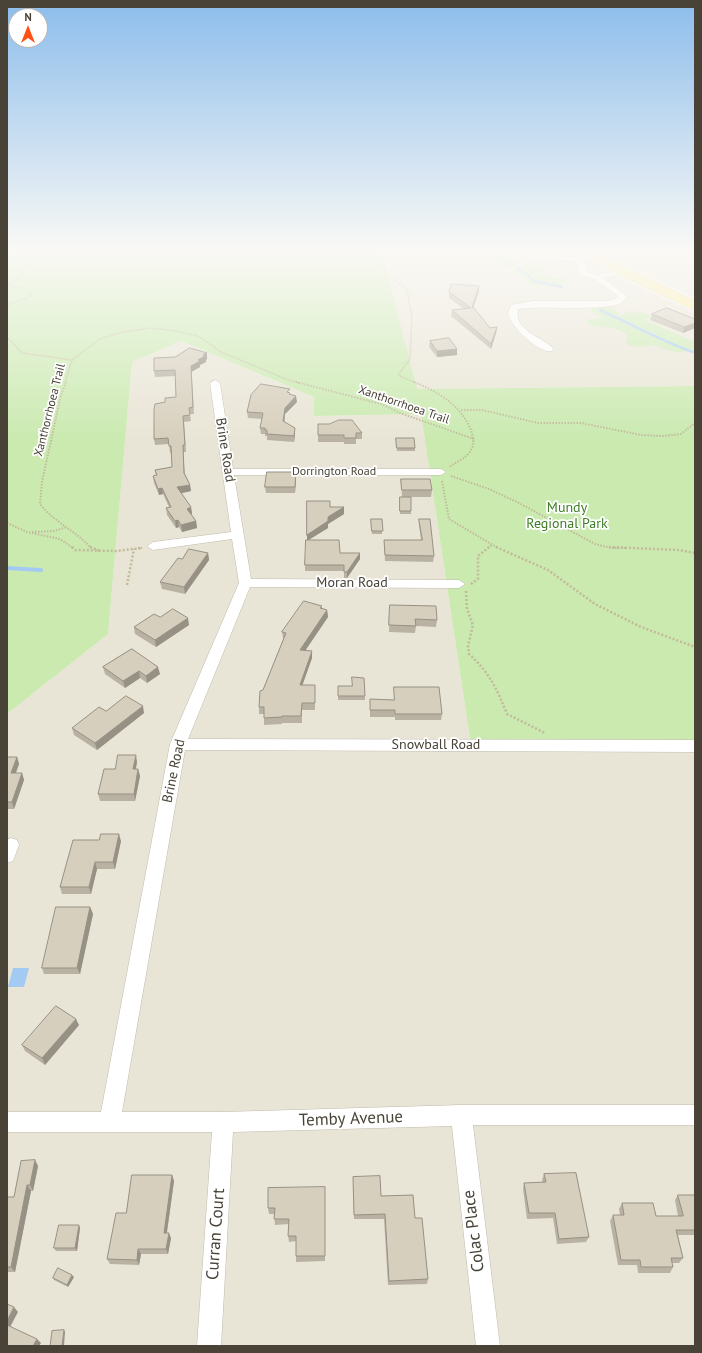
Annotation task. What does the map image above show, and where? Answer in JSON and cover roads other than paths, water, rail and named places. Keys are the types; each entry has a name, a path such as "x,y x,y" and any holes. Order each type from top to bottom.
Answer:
{"street":[{"path":"511,313 514,324 549,349"},
{"name":"Brine Road","path":"110,1121 178,744 245,583 215,383"},
{"name":"Dorrington Road","path":"228,472 441,472"},
{"path":"153,546 238,535"},
{"name":"Moran Road","path":"245,583 459,584"},
{"name":"Snowball Road","path":"178,744 695,746"},
{"name":"Temby Avenue","path":"7,1122 223,1122 461,1116 695,1116"},
{"name":"Colac Place","path":"461,1116 488,1346"},
{"name":"Curran Court","path":"209,1346 223,1122"}],"water":[{"path":"13,968 29,968 24,987 8,987"}],"waterway":[{"path":"607,313 658,338 693,352"},
{"path":"7,568 41,570"}],"park label":[{"name":"Mundy Regional Park","path":"567,516"}]}
